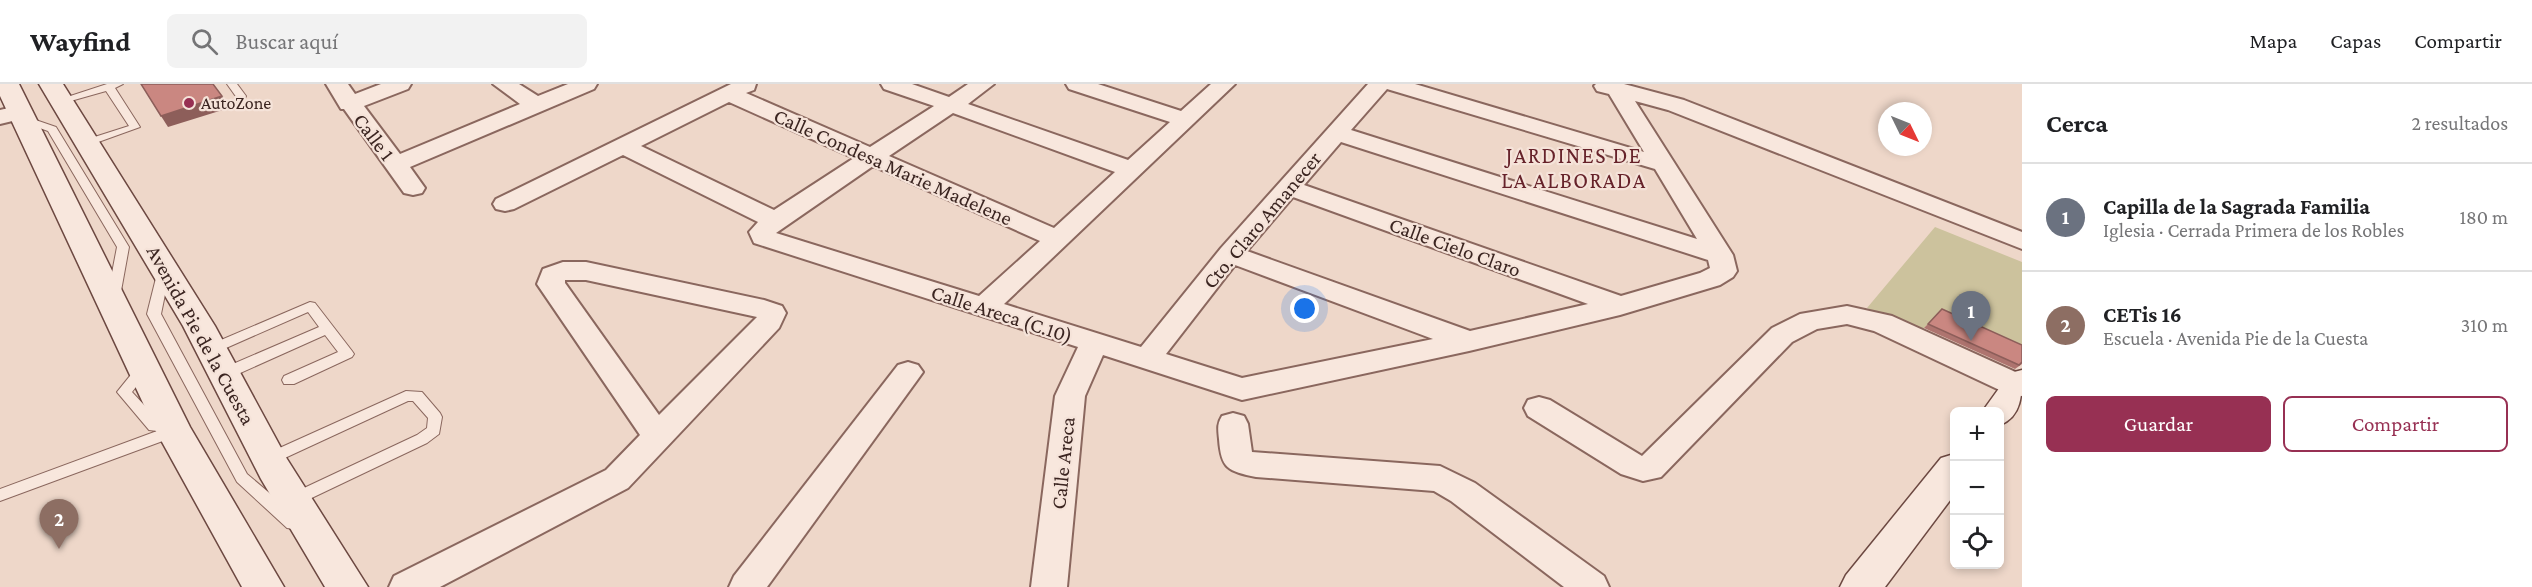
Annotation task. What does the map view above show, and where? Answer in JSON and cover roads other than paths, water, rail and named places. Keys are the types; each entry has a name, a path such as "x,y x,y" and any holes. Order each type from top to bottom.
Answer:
{"main road":[{"path":"7,84 15,116 113,305 172,428 263,587"},
{"name":"Avenida Pie de la Cuesta","path":"55,92 165,268 269,459 339,572"},
{"path":"1861,587 1950,473"}],"street":[{"name":"Calle 1","path":"337,84 412,188"},
{"path":"350,104 400,84"},
{"path":"504,84 537,105"},
{"path":"395,165 586,84"},
{"path":"892,84 1132,170"},
{"path":"769,229 870,157 983,84"},
{"path":"1077,84 1185,120"},
{"path":"983,308 1224,84"},
{"name":"Cto. Claro Amanecer","path":"1147,359 1230,254 1291,188 1380,84"},
{"path":"1392,84 1662,164"},
{"path":"1230,254 1469,341 1620,306 1710,279 1724,271 1720,255 1662,164 1608,86"},
{"path":"1608,86 1677,105 2022,240"},
{"path":"506,204 738,89"},
{"name":"Calle Condesa Marie Madelene","path":"738,89 870,157 1058,239"},
{"path":"1336,133 1720,255"},
{"name":"Calle Areca (C.10)","path":"621,145 769,229 983,308 1242,389 1469,341"},
{"name":"Calle Cielo Claro","path":"1291,188 1620,306"},
{"path":"407,587 617,479 658,437 769,321 772,313 764,309 586,271 552,275 551,284 658,437"},
{"path":"1539,408 1632,465 1643,469 1650,468 1782,335 1810,321 1847,315 1882,323 2013,393"},
{"name":"Calle Areca","path":"1049,587 1070,396 1094,344"},
{"path":"747,587 908,372"},
{"path":"1233,424 1236,457 1243,462 1256,465 1440,480 1463,492 1591,587"}],"lane":[{"path":"232,84 241,96"},
{"path":"55,92 114,85 135,127 86,142"},
{"path":"165,268 154,314 242,478 339,572"},
{"path":"218,362 310,306 347,354 289,380"},
{"path":"218,362 328,329"},
{"path":"269,459 406,396 417,396 435,417 434,430 422,439 293,500"},
{"path":"0,495 172,428"}],"place":[{"name":"AutoZone","path":"189,103"},
{"name":"Capilla de la Sagrada Familia","path":"1971,341"},
{"name":"CETis 16","path":"59,549"}],"district":[{"name":"JARDINES DE LA ALBORADA","path":"1574,168"}]}
